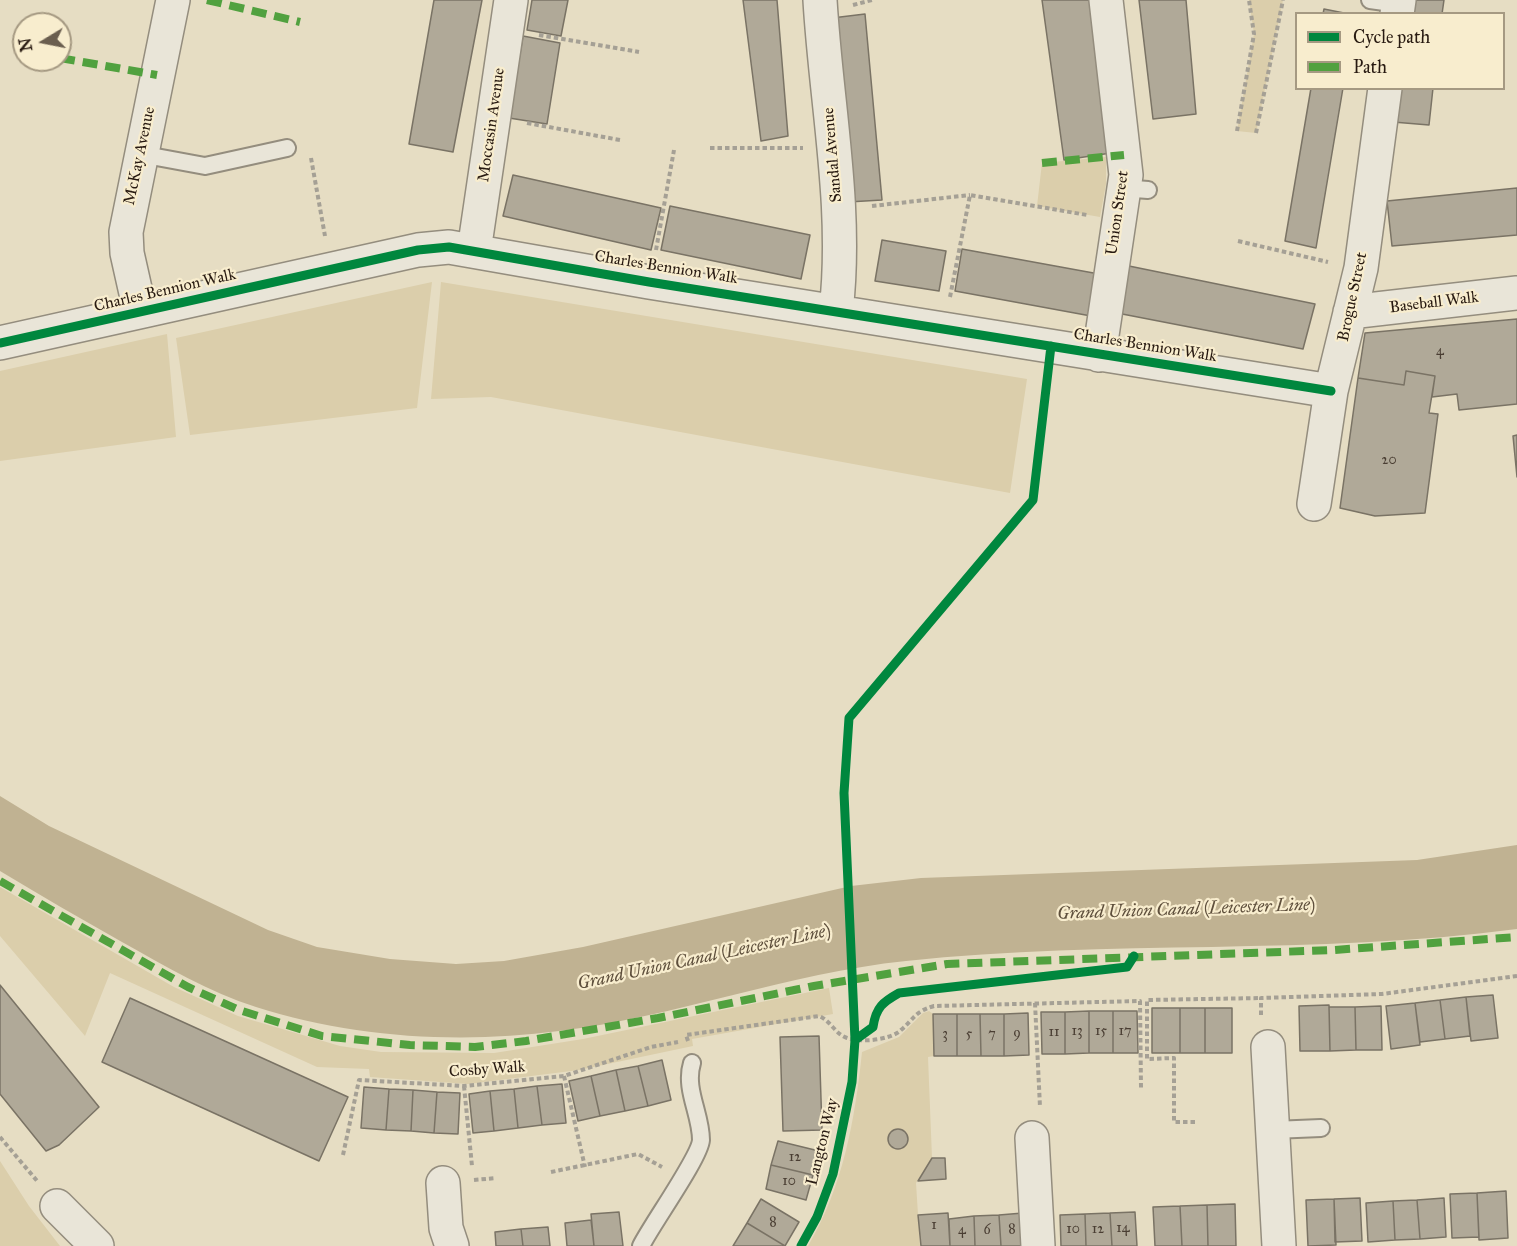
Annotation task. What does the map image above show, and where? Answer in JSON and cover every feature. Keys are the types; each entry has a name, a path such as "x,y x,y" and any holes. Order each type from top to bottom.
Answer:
{"street":[{"name":"McKay Avenue","path":"140,311 127,253 126,232 172,0"},
{"name":"Sandal Avenue","path":"820,0 838,209 840,273 836,310"},
{"name":"Union Street","path":"1099,355 1118,220 1135,189 1126,175 1106,0"},
{"name":"Moccasin Avenue","path":"474,251 508,15"},
{"name":"Brogue Street","path":"1314,504 1331,391 1361,268 1385,90"},
{"name":"Charles Bennion Walk","path":"0,344 140,311 433,248 474,251 650,282 1331,391"},
{"name":"Baseball Walk","path":"1350,312 1517,293"},
{"path":"1268,1047 1279,1246"},
{"path":"1036,1126 1038,1246"},
{"path":"452,1246 446,1228 458,1182"},
{"path":"57,1206 97,1246"}],"lane":[{"path":"140,154 205,166 287,148"},
{"path":"641,1246 653,1222 683,1178 701,1142 688,1075 692,1062"},
{"path":"1273,1130 1321,1128"}],"path":[{"path":"1237,131 1254,34 1249,0"},
{"path":"1256,133 1283,0"},
{"path":"508,15 639,52"},
{"path":"494,117 620,140"},
{"path":"710,148 792,150 833,144"},
{"path":"650,282 674,150"},
{"path":"311,155 330,270"},
{"path":"838,209 970,195 1118,220"},
{"path":"944,328 970,195"},
{"path":"1238,241 1361,268"},
{"path":"1195,1122 1174,1122 1174,1058 1147,1059 1147,999 1382,994 1517,976"},
{"path":"1261,998 1262,1037 1268,1047"},
{"path":"855,1040 892,1035 901,1031 920,1011 934,1006 1140,1001 1141,1088"},
{"path":"1035,1003 1036,1126"},
{"path":"854,1051 855,1040 873,1027"},
{"path":"687,1040 692,1062"},
{"path":"564,1076 585,1167"},
{"path":"0,1137 57,1206"},
{"path":"551,1173 638,1154 683,1178"},
{"path":"458,1182 496,1178"}],"shaded area":[{"path":"1249,0 1283,0 1256,133 1237,131 1254,34"},
{"path":"1106,157 1106,184 1100,217 1037,206 1042,163"},
{"path":"432,282 417,408 190,435 176,338"},
{"path":"441,282 1027,379 1010,493 491,397 431,399"},
{"path":"167,334 176,437 0,461 0,371"},
{"path":"0,887 174,987 238,1016 340,1046 381,1052 494,1053 583,1039 829,988 833,1014 692,1039 693,1046 579,1070 468,1084 370,1077 369,1069 317,1067 110,973 85,1036 0,936"},
{"path":"929,1011 933,1014 934,1056 928,1057 932,1158 916,1183 920,1246 808,1246 830,1200 846,1152 856,1103 862,1052 899,1037 923,1013"},
{"path":"0,1161 29,1206 60,1246 0,1246"}],"water":[{"name":"Grand Union Canal (Leicester Line)","path":"0,796 49,826 268,930 317,947 390,959 456,964 504,961 583,947 851,886 921,878 1417,860 1517,845 1517,929 1365,942 982,954 906,961 818,975 646,1016 559,1031 483,1037 406,1036 330,1026 239,1001 171,969 45,898 0,871"}],"building":[{"path":"434,0 482,0 453,152 409,144"},
{"path":"532,0 568,0 561,36 527,30"},
{"path":"743,0 777,0 788,136 761,141"},
{"path":"1042,0 1091,0 1111,153 1064,160"},
{"path":"1139,0 1186,0 1196,114 1153,119"},
{"path":"1411,0 1444,0 1442,12 1409,12"},
{"path":"1324,9 1339,12 1323,12"},
{"path":"865,14 882,200 848,202 832,18"},
{"path":"523,36 560,43 547,124 509,118"},
{"path":"1311,90 1343,90 1316,248 1285,241"},
{"path":"1398,90 1433,90 1429,125 1393,122"},
{"path":"513,175 661,208 651,250 503,216"},
{"path":"1517,188 1517,235 1392,246 1387,201"},
{"path":"670,206 810,235 801,279 661,250"},
{"path":"882,240 946,251 939,291 875,281"},
{"path":"962,249 1099,274 1091,316 955,291"},
{"path":"1129,266 1315,304 1303,349 1117,313"},
{"path":"1517,319 1517,404 1459,410 1457,394 1432,397 1435,376 1406,371 1404,385 1358,378 1365,333"},
{"path":"1406,371 1435,376 1429,413 1438,414 1425,513 1375,516 1340,508 1358,378 1404,385"},
{"path":"1517,435 1517,477 1513,436"},
{"path":"0,985 99,1107 59,1145 46,1151 0,1094"},
{"path":"1493,995 1498,1038 1471,1041 1466,997"},
{"path":"1466,997 1470,1036 1445,1039 1440,1000"},
{"path":"130,998 348,1097 319,1161 102,1062"},
{"path":"1440,1000 1445,1039 1420,1042 1415,1003"},
{"path":"1415,1003 1420,1045 1391,1049 1386,1006"},
{"path":"1329,1005 1330,1051 1300,1051 1299,1006"},
{"path":"1381,1006 1382,1050 1356,1050 1355,1007"},
{"path":"1329,1007 1355,1007 1356,1050 1330,1051"},
{"path":"1152,1008 1180,1008 1180,1053 1152,1053"},
{"path":"1180,1008 1205,1008 1205,1053 1180,1053"},
{"path":"1205,1008 1232,1008 1232,1053 1205,1053"},
{"path":"1089,1011 1089,1053 1065,1054 1065,1012"},
{"path":"1089,1011 1113,1011 1113,1053 1089,1053"},
{"path":"1113,1011 1137,1011 1138,1053 1113,1053"},
{"path":"1041,1012 1065,1012 1065,1054 1042,1054"},
{"path":"1028,1013 1029,1055 1004,1056 1004,1014"},
{"path":"933,1014 957,1014 957,1056 934,1056"},
{"path":"957,1014 980,1014 981,1056 957,1056"},
{"path":"980,1014 1004,1014 1004,1056 981,1056"},
{"path":"819,1036 822,1130 783,1131 780,1037"},
{"path":"662,1060 671,1100 648,1106 638,1066"},
{"path":"638,1066 648,1106 625,1111 616,1070"},
{"path":"616,1070 625,1111 600,1116 591,1076"},
{"path":"591,1076 600,1116 578,1121 569,1081"},
{"path":"562,1084 566,1123 542,1125 537,1086"},
{"path":"537,1086 542,1125 518,1128 514,1089"},
{"path":"364,1087 389,1089 386,1130 361,1128"},
{"path":"389,1089 413,1090 411,1131 386,1130"},
{"path":"514,1089 518,1128 494,1131 490,1091"},
{"path":"413,1090 437,1092 434,1133 411,1131"},
{"path":"490,1091 494,1131 473,1133 469,1094"},
{"path":"437,1092 460,1093 458,1134 434,1133"},
{"path":"898,1129 905,1132 908,1139 905,1146 898,1149 891,1146 888,1139 891,1132"},
{"path":"778,1141 819,1151 813,1175 771,1165"},
{"path":"932,1158 945,1158 946,1179 918,1181"},
{"path":"771,1165 813,1175 806,1200 766,1189"},
{"path":"1506,1191 1508,1238 1479,1240 1477,1193"},
{"path":"1477,1193 1479,1237 1452,1238 1450,1194"},
{"path":"1360,1198 1362,1241 1335,1242 1334,1199"},
{"path":"1444,1198 1446,1237 1420,1239 1417,1200"},
{"path":"761,1199 799,1222 785,1246 747,1223"},
{"path":"1334,1199 1336,1245 1308,1246 1306,1200"},
{"path":"1417,1200 1420,1239 1395,1240 1393,1201"},
{"path":"1393,1201 1395,1240 1368,1242 1366,1203"},
{"path":"1235,1204 1236,1246 1208,1246 1207,1205"},
{"path":"1207,1205 1208,1246 1182,1246 1180,1206"},
{"path":"1180,1206 1182,1246 1155,1246 1153,1207"},
{"path":"619,1212 623,1246 594,1246 591,1214"},
{"path":"1135,1212 1137,1246 1112,1246 1110,1213"},
{"path":"948,1213 950,1246 921,1246 918,1215"},
{"path":"1023,1213 1025,1246 1001,1246 999,1215"},
{"path":"1110,1213 1112,1246 1086,1246 1085,1214"},
{"path":"1085,1214 1086,1246 1061,1246 1060,1215"},
{"path":"999,1215 1001,1246 975,1246 974,1216"},
{"path":"974,1216 975,1246 950,1246 949,1219"},
{"path":"591,1220 594,1246 567,1246 565,1223"},
{"path":"747,1223 785,1246 733,1246"},
{"path":"548,1227 550,1246 523,1246 521,1229"},
{"path":"521,1229 523,1246 496,1246 495,1232"}],"marked path":[{"path":"207,0 300,22"},
{"path":"72,60 157,75"},
{"path":"1042,163 1124,155"},
{"path":"0,881 188,987 239,1010 322,1036 410,1045 475,1047 526,1041 658,1018 814,986 947,964 1334,950 1517,937"}],"cycle path":[{"path":"0,343 418,250 449,247 649,282 1331,391"},
{"name":"Langton Way","path":"801,1246 817,1217 833,1174 852,1082 855,1040 844,793 849,718 1033,500 1051,346"},
{"path":"855,1040 873,1027 881,1006 899,993 1127,967 1134,956"}]}
